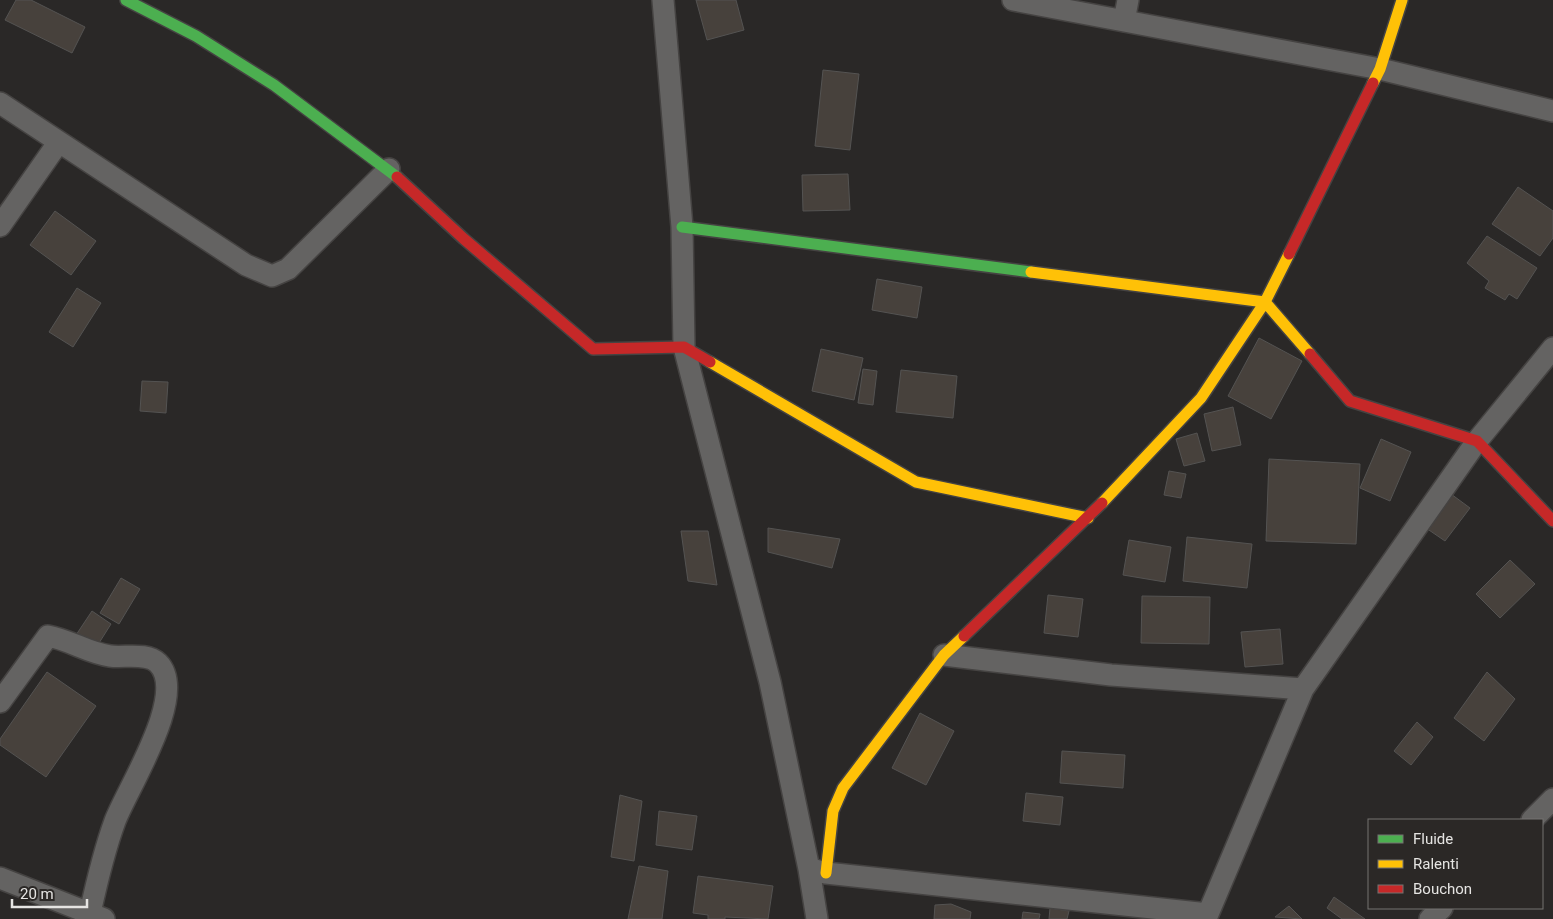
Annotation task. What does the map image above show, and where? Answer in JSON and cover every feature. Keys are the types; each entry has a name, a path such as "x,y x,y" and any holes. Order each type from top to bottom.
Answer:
{"street":[{"path":"126,0 196,36 274,85 389,169 464,239 593,349 684,347 916,482 1088,518"},
{"path":"663,0 682,227 684,347 818,871"},
{"path":"1013,0 1380,69 1553,111"},
{"path":"1124,21 1128,0"},
{"path":"817,919 818,871 833,811 843,788 944,656 1088,518 1202,398 1265,302 1380,69 1402,0"},
{"path":"0,103 58,143 246,265 272,276 288,269 389,169"},
{"path":"0,226 58,143"},
{"path":"682,227 1265,302 1350,401 1477,441 1553,521"},
{"path":"818,871 1204,917 1303,689 1477,441 1553,348"},
{"path":"0,702 48,636 64,639 83,649 109,656 148,658 157,662 166,676 167,697 152,742 117,816 103,855 97,916 0,878"},
{"path":"944,656 1112,675 1303,689"},
{"path":"1430,919 1441,909"}],"building":[{"path":"16,0 31,0 85,27 72,53 5,20"},
{"path":"696,0 736,0 744,30 707,40"},
{"path":"823,70 859,74 850,150 815,146"},
{"path":"848,174 850,210 803,211 802,175"},
{"path":"1518,187 1553,211 1553,238 1540,256 1492,224"},
{"path":"55,211 96,241 71,275 30,245"},
{"path":"1487,236 1537,268 1517,299 1509,294 1505,300 1485,288 1489,281 1467,263"},
{"path":"877,279 922,287 917,318 872,310"},
{"path":"77,288 101,303 73,347 49,332"},
{"path":"1259,338 1302,361 1271,419 1228,396"},
{"path":"821,349 863,358 854,400 812,391"},
{"path":"863,369 877,371 873,405 858,403"},
{"path":"901,370 957,376 953,418 896,412"},
{"path":"142,381 168,382 166,413 140,411"},
{"path":"1233,407 1241,445 1212,451 1204,414"},
{"path":"1197,433 1205,461 1184,466 1176,439"},
{"path":"1381,439 1411,452 1390,501 1360,488"},
{"path":"1269,459 1360,464 1356,544 1266,541"},
{"path":"1169,471 1186,474 1181,498 1164,495"},
{"path":"1451,494 1470,508 1445,541 1426,528"},
{"path":"768,528 840,539 832,568 768,552"},
{"path":"681,531 708,531 717,585 688,581"},
{"path":"1187,537 1252,544 1247,588 1183,581"},
{"path":"1129,540 1171,547 1165,582 1123,575"},
{"path":"1510,560 1535,584 1500,618 1476,594"},
{"path":"121,578 140,589 119,624 100,613"},
{"path":"1048,595 1083,599 1078,637 1044,633"},
{"path":"1142,596 1210,597 1209,644 1141,643"},
{"path":"92,611 111,624 94,651 74,638"},
{"path":"1280,629 1283,664 1245,667 1241,632"},
{"path":"47,672 96,706 46,777 0,745 0,739"},
{"path":"1487,672 1515,699 1484,741 1454,718"},
{"path":"920,713 954,731 926,785 892,768"},
{"path":"1417,722 1433,737 1411,765 1394,751"},
{"path":"1062,751 1125,755 1123,788 1060,783"},
{"path":"1026,793 1063,797 1060,825 1023,821"},
{"path":"620,795 642,801 634,861 611,857"},
{"path":"659,811 697,816 692,850 656,845"},
{"path":"639,866 668,871 662,919 628,919"},
{"path":"698,876 773,886 768,919 725,917 725,919 708,919 708,915 693,913"},
{"path":"1334,897 1365,919 1342,919 1327,908"},
{"path":"951,904 971,912 970,919 934,919 935,905"},
{"path":"1289,906 1302,919 1275,917"},
{"path":"1050,908 1069,911 1067,919 1049,919"},
{"path":"1023,912 1040,914 1039,919 1022,919"}],"traffic: fast":[{"path":"126,0 196,36 274,85 397,177"},
{"path":"682,227 1031,272"}],"traffic: slow":[{"path":"1373,83 1380,69 1402,0"},
{"path":"1102,503 1201,398 1265,302 1289,254"},
{"path":"1031,272 1265,302 1310,354"},
{"path":"710,362 916,482 1088,518"},
{"path":"826,873 833,811 843,788 944,655 964,636"}],"traffic: jam":[{"path":"1289,254 1373,83"},
{"path":"397,177 464,239 593,349 684,347 710,362"},
{"path":"1310,354 1350,401 1477,441 1553,521"},
{"path":"964,636 1102,503"}]}
